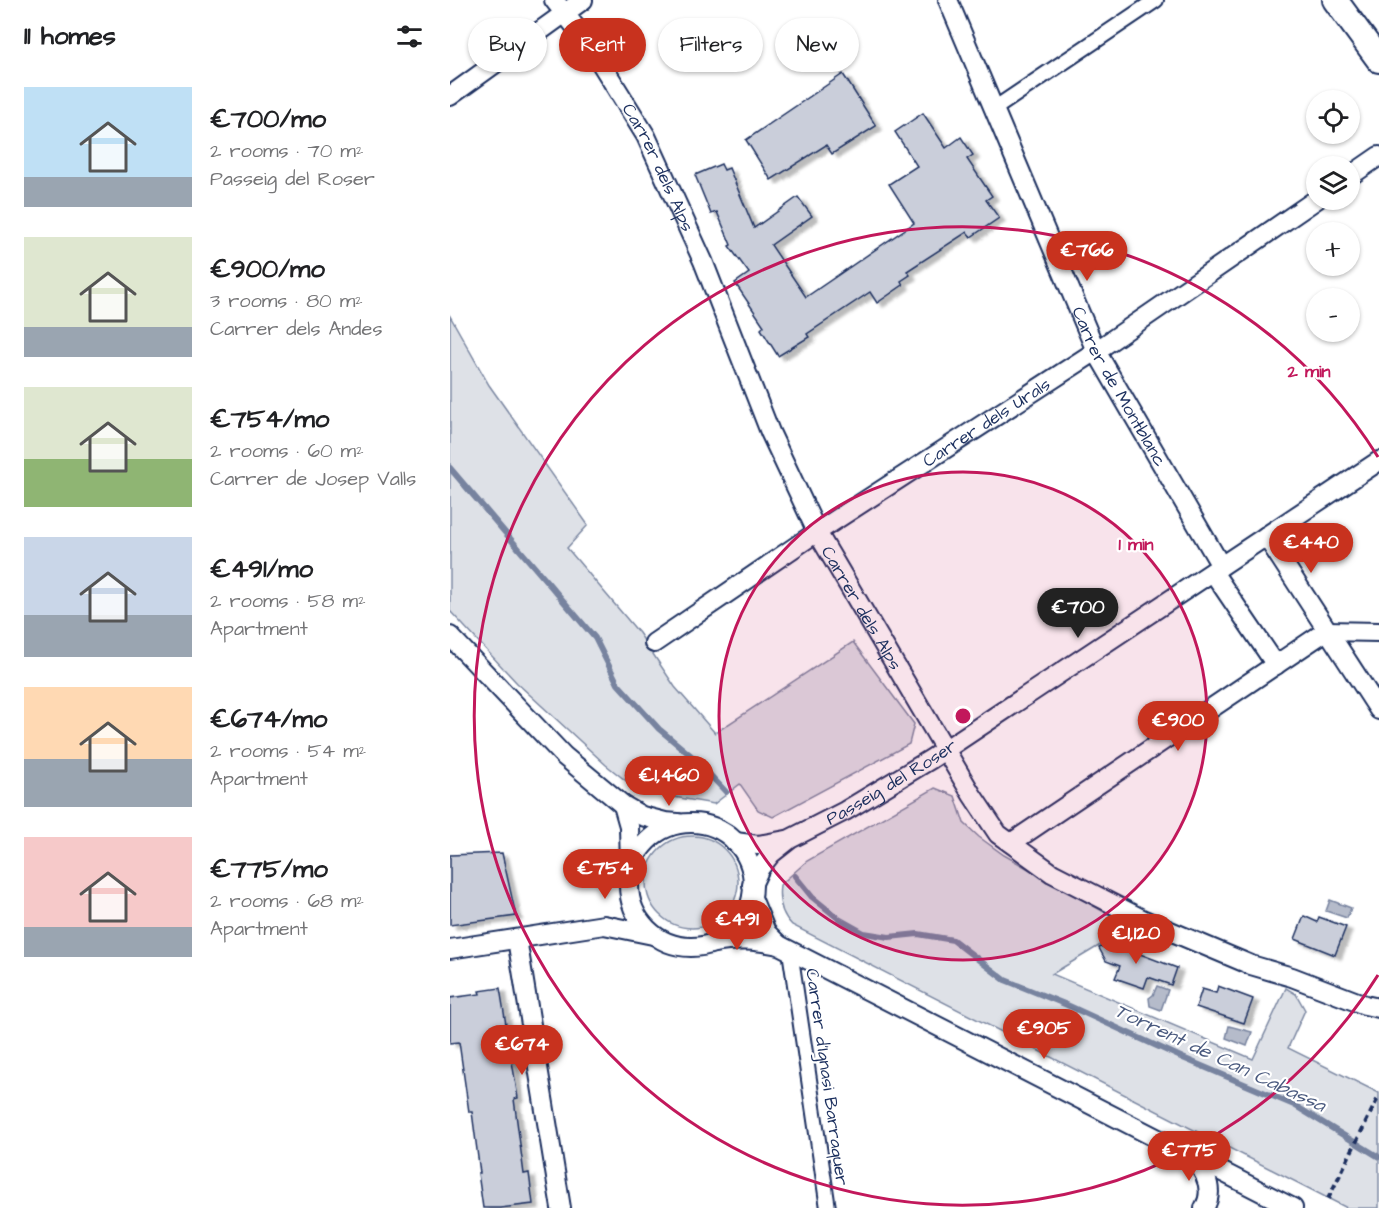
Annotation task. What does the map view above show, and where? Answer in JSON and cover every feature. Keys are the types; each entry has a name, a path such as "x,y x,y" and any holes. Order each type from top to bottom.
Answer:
{"street":[{"path":"450,96 559,7 583,0"},
{"name":"Carrer de Montblanc","path":"948,0 1096,351 1217,569 1276,665"},
{"path":"994,109 1156,0"},
{"path":"1335,0 1379,60"},
{"name":"Carrer dels Alps","path":"559,7 589,44 646,136 703,261 770,432 817,532 972,795 998,834 1052,873 1144,920 1251,965 1379,1008"},
{"path":"1360,169 1379,156"},
{"name":"Carrer dels Urals","path":"654,643 817,532 1096,351 1306,207"},
{"name":"Passeig del Roser","path":"752,892 760,868 771,854 790,839 845,811 946,748 1379,461"},
{"path":"1266,536 1326,632 1379,710"},
{"path":"1011,843 1326,632 1379,632"},
{"path":"450,636 564,756 623,805 642,816 665,822 710,826 727,834 735,842 748,860 753,878 752,892 737,927 729,935 714,943"},
{"path":"623,805 628,826 631,872"},
{"path":"687,824 675,825 656,833 642,846 635,857 628,889 634,911 644,926 655,935 675,946 696,947 737,939 753,940 784,948 1293,1208"},
{"name":"Passeig del Roser","path":"735,842 758,845 790,839"},
{"path":"752,892 766,932 784,948"},
{"path":"604,925 615,916 630,895"},
{"path":"450,949 604,925 655,935"},
{"path":"518,939 561,1208"},
{"name":"Carrer d'Ignasi Barraquer","path":"784,948 828,1208"},
{"path":"1193,1157 1206,1172 1208,1189 1207,1203 1204,1208"}],"path":[{"path":"1328,1199 1379,1096"}],"shaded area":[{"path":"450,316 489,385 588,525 567,548 639,633 675,687 715,733 853,642 914,724 909,744 773,817 758,810 740,784 714,804 639,791 606,765 517,683 450,611"},
{"path":"935,788 955,796 964,823 1004,855 1120,921 1122,932 1052,974 1253,1059 1286,988 1296,994 1305,1010 1288,1048 1379,1093 1379,1208 1347,1208 792,925 781,907 780,885 807,861"},
{"path":"692,836 710,840 724,850 734,864 738,882 734,900 724,914 710,924 692,928 674,924 660,914 650,900 646,882 650,864 660,850 674,840"}],"water":[{"path":"1330,900 1351,908 1347,918 1326,911"},
{"path":"1157,986 1168,990 1161,1010 1150,1006 1149,998"},
{"path":"1229,1026 1252,1032 1247,1046 1226,1038"}],"building":[{"path":"843,74 876,126 832,154 826,145 771,180 746,140"},
{"path":"923,113 946,148 961,137 973,155 967,159 992,196 986,200 999,218 971,237 967,232 907,271 910,275 901,281 903,285 877,303 870,292 807,334 809,337 778,356 761,329 764,326 735,283 749,273 729,246 731,245 717,212 711,214 695,175 721,164 724,170 729,168 754,228 798,197 812,216 771,245 806,297 914,223 889,184 917,166 895,132"},
{"path":"502,853 516,916 450,925 450,855"},
{"path":"1304,916 1317,922 1319,917 1346,927 1335,955 1295,939"},
{"path":"1119,938 1124,948 1177,968 1171,985 1148,977 1144,988 1115,978 1120,966 1106,961 1099,948"},
{"path":"1218,986 1253,999 1244,1023 1196,1007 1202,989 1216,993"},
{"path":"500,988 518,1098 514,1099 524,1174 529,1173 533,1204 483,1208 472,1112 469,1112 459,1042 450,1043 450,998 480,994 479,991"}],"waterway":[{"name":"Torrent de Can Cabassa","path":"450,468 595,638 618,684 659,729 694,758 726,792"},
{"name":"Torrent de Can Cabassa","path":"795,876 812,897 839,919 864,933 889,937 918,934 953,940 1005,980 1294,1105 1379,1157"}]}
